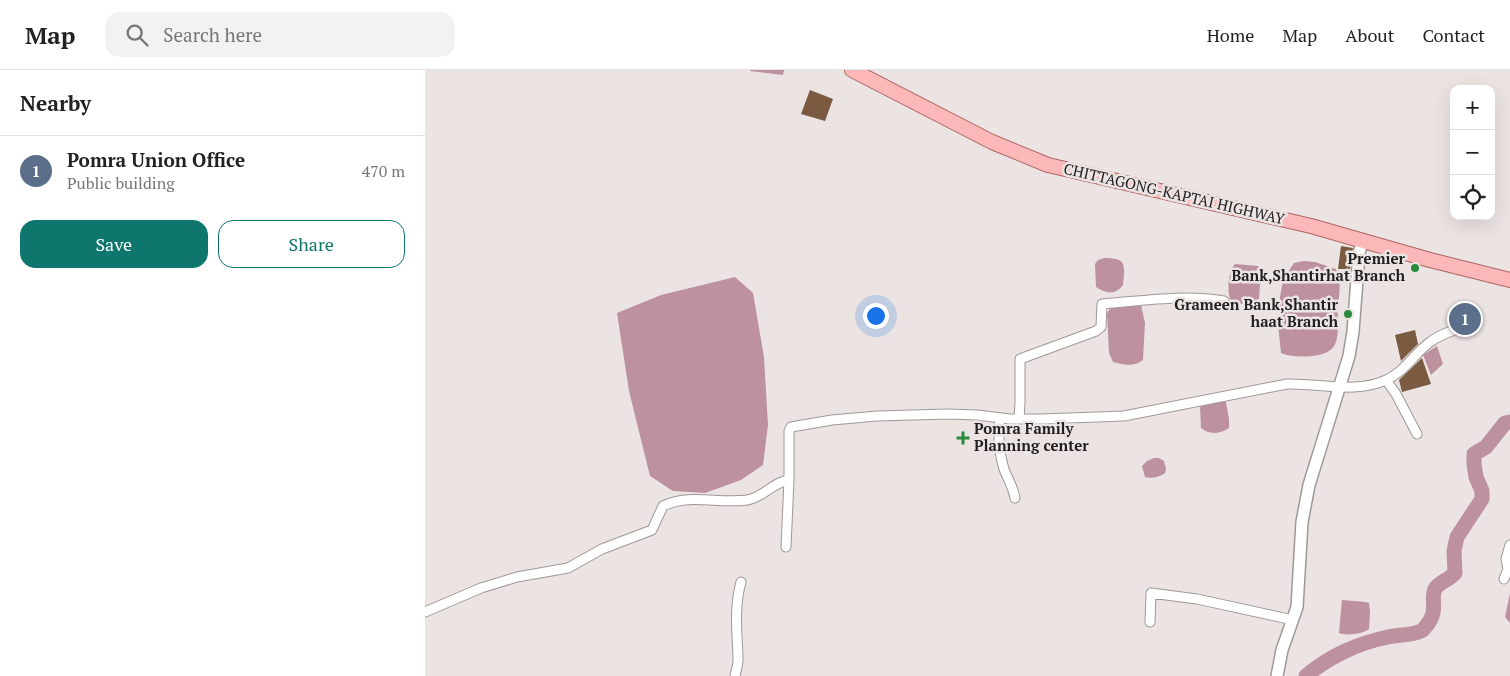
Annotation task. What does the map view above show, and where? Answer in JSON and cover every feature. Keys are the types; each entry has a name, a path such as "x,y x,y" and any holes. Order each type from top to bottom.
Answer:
{"main road":[{"name":"CHITTAGONG-KAPTAI HIGHWAY","path":"853,70 992,142 1048,165 1217,203 1510,280"}],"street":[{"path":"1277,676 1282,650 1297,607 1304,504 1340,387 1353,332 1358,259 1363,240"},
{"path":"1019,419 1020,359 1097,331 1101,327 1102,304 1185,297 1224,301"},
{"path":"786,547 789,480 788,446 791,427 832,420 877,416 948,414 1019,419 1133,415 1287,384 1351,388 1369,386 1398,373 1429,343 1443,334 1472,324"},
{"path":"1386,380 1396,394 1417,434"},
{"path":"999,418 999,439 1003,462 1013,486 1015,498"},
{"path":"425,612 481,588 517,577 568,568 603,549 652,530 663,506 671,502 684,500 750,499 761,496 779,482 789,480"},
{"path":"1504,579 1508,569 1506,559 1510,545"},
{"path":"735,676 739,658 737,610 741,582"},
{"path":"1150,622 1151,594 1197,599 1293,620"}],"shaded area":[{"path":"750,70 784,70 783,75"},
{"path":"1104,258 1117,259 1123,264 1123,285 1117,291 1107,292 1096,287 1095,264 1098,260"},
{"path":"1304,261 1315,262 1336,269 1338,273 1340,283 1338,333 1337,340 1330,351 1323,354 1300,357 1281,353 1278,325 1283,280 1294,263"},
{"path":"1235,264 1258,266 1261,269 1259,299 1251,305 1232,303 1230,299 1228,289 1229,277"},
{"path":"735,277 753,293 764,357 768,425 763,465 741,480 705,493 673,491 650,476 629,391 617,313 661,295"},
{"path":"1141,305 1145,323 1143,360 1129,365 1113,362 1109,353 1107,314 1115,306"},
{"path":"1437,346 1443,364 1431,375 1423,355"},
{"path":"1226,402 1229,428 1215,433 1201,428 1200,407 1207,403"},
{"path":"1154,458 1164,461 1165,473 1161,476 1145,477 1142,466"},
{"path":"1510,593 1510,623 1505,617"},
{"path":"1342,600 1369,603 1369,629 1355,634 1339,633"}],"building":[{"path":"810,90 833,99 825,121 801,114"},
{"path":"1341,246 1353,248 1350,269 1338,269"},
{"path":"1415,330 1418,344 1401,361 1395,335"},
{"path":"1422,358 1431,384 1402,392 1399,380"}],"waterway":[{"path":"1306,676 1334,657 1355,647 1388,637 1422,631 1431,620 1435,589 1455,573 1454,551 1457,537 1482,499 1482,491 1476,477 1474,454 1486,447 1505,423 1510,422"}],"place":[{"name":"Premier Bank,Shantirhat Branch","path":"1415,268"},
{"name":"Grameen Bank,Shantir haat Branch","path":"1348,314"},
{"name":"Pomra Union Office","path":"1465,319"},
{"name":"Pomra Family Planning center","path":"963,438"}]}
